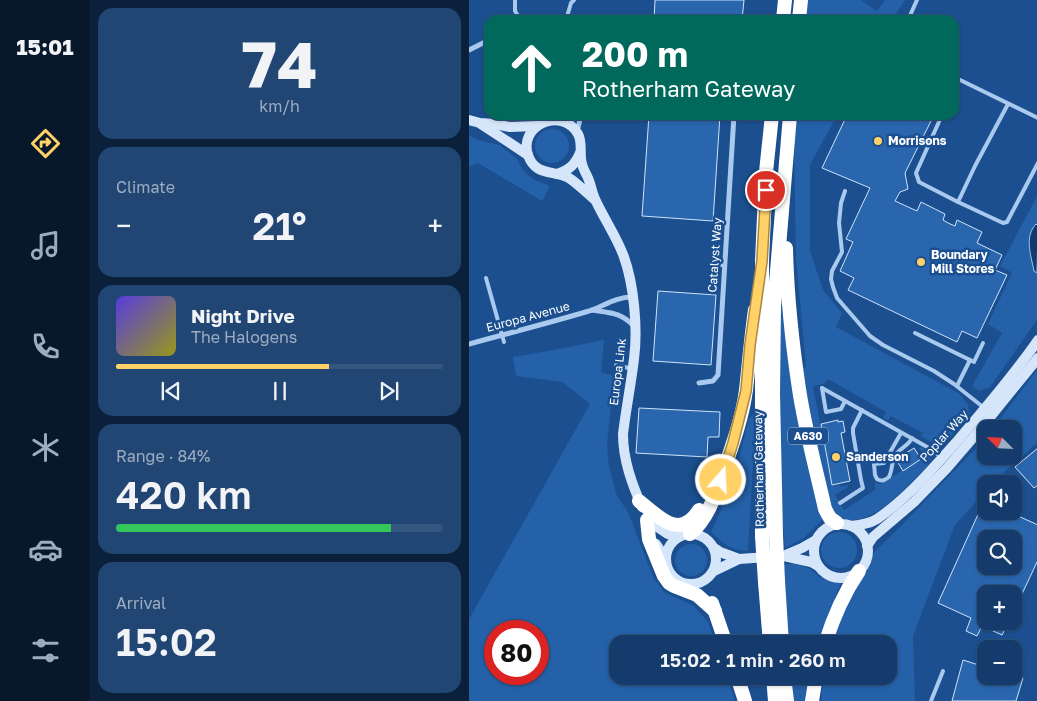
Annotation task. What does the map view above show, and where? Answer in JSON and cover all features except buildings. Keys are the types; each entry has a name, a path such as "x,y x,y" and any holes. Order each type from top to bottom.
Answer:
{"highway":[{"path":"784,15 785,0"},
{"path":"800,15 801,0"},
{"name":"Rotherham Gateway","path":"770,635 771,581 762,261 767,172 772,120"},
{"name":"Rotherham Gateway","path":"769,535 774,307 790,120"},
{"name":"A630","path":"785,169 787,279 799,390 825,509 827,514 837,524"},
{"name":"A630","path":"684,536 698,527 711,505 741,416 746,391 750,345 762,261"},
{"path":"639,501 663,520 672,524 678,525 689,522 696,515 730,452"},
{"path":"647,520 649,539 664,576 669,583 697,595 715,610"},
{"path":"827,635 842,601 859,570"},
{"name":"Rotherham Gateway","path":"771,581 780,635"},
{"path":"691,585 701,590 713,604 723,635"},
{"path":"740,685 745,701"},
{"path":"774,685 775,701"},
{"path":"785,685 787,701"},
{"path":"812,701 815,685"}],"main road":[{"name":"Europa Link","path":"469,120 517,128 537,126 551,120"},
{"path":"551,120 559,120 566,123 573,127 577,133"},
{"name":"Europa Link","path":"480,123 528,155 539,169 570,180 595,200"},
{"path":"528,155 528,139 531,132 537,126"},
{"name":"Europa Link","path":"577,133 580,140 582,164 595,200 624,256 631,284 635,351 623,445 626,463 639,501 656,543 666,559"},
{"path":"557,174 565,172 572,167 580,153"},
{"name":"Poplar Way","path":"851,526 863,525 876,519 913,488 985,408 1013,374 1037,340"},
{"name":"Poplar Way","path":"867,546 873,537 914,502 947,468 1037,358"},
{"path":"647,520 668,534 703,537 720,552 739,559"},
{"path":"837,524 851,526 859,531 867,546 865,562 859,570 844,578 835,578 827,574 816,562 814,553 814,546 821,532 827,527 837,524"},
{"path":"684,536 672,542 668,548 666,559 668,570 681,583 691,585 699,584 706,580 714,570 717,562 714,548"},
{"path":"783,556 816,540"},
{"path":"714,570 739,559 783,556 811,562 819,566"}],"street":[{"path":"469,50 484,42"},
{"path":"577,133 580,120"},
{"name":"Catalyst Way","path":"699,383 713,381 718,375 734,120"},
{"name":"Europa Avenue","path":"469,344 591,310 618,298 632,297"},
{"name":"Europa Avenue","path":"591,310 619,315 627,319 635,327"}],"lane":[{"path":"515,0 515,10 518,15"},
{"path":"567,15 571,2 574,0"},
{"path":"910,15 917,0"},
{"path":"959,80 1037,118"},
{"path":"958,202 1008,104"},
{"path":"940,120 916,173 919,182 1003,223 1007,222 1037,163"},
{"path":"845,191 841,203 839,223 842,252 832,271 831,279 837,298 870,336 883,345 934,371 985,408"},
{"path":"709,265 725,265"},
{"path":"486,278 504,342"},
{"path":"915,333 974,362 983,343"},
{"path":"957,386 970,360"},
{"path":"617,365 633,369"},
{"path":"845,401 841,409 826,412 822,388 912,438 936,452 942,458"},
{"path":"840,503 863,488 853,428 862,410"},
{"path":"901,433 884,463 875,464 877,480 884,481 889,477 897,452 909,444 912,438"},
{"path":"931,701 943,671"}],"shaded area":[{"path":"807,0 861,0 877,11 885,0 905,0 895,15 806,15"},
{"path":"796,120 834,120 810,165 810,251 823,290 842,313 836,327 960,394 968,405 969,415 945,443 935,444 921,436 923,433 891,416 888,420 883,418 886,412 828,379 824,384 813,386 832,486 840,485 841,487 848,485 848,487 835,495 844,510 875,490 875,482 881,484 925,456 919,448 925,449 931,456 927,467 898,495 871,515 861,519 842,518 828,505 799,368 806,367 796,258 794,137"},
{"path":"552,129 559,130 564,134 568,139 568,153 564,158 559,162 552,163 545,162 540,158 536,153 535,146 536,139 540,134 545,130"},
{"path":"469,135 477,140 500,145 517,159 524,172 535,180 550,186 542,201 478,163 469,167"},
{"path":"1037,196 1037,320 990,387 980,391 972,386 1002,333 988,324 1012,273 1000,266"},
{"path":"1036,224 1038,226 1037,273 1034,271 1029,246 1030,235"},
{"path":"780,296 794,394 823,519 805,537 785,548 779,483"},
{"path":"604,340 601,372 614,376 607,444 609,467 617,496 628,512 653,577 664,592 694,606 708,622 713,635 609,635 609,685 730,685 735,701 469,701 469,619 590,404 562,382 516,376 513,357"},
{"path":"1037,370 1037,443 1022,456 1022,420 999,420"},
{"path":"756,411 748,551 732,548 711,532 732,486 749,419"},
{"path":"977,447 977,465 1012,465 1001,475 977,475 977,501 955,525 913,636 915,701 821,701 823,685 897,685 897,635 835,635 847,602 864,576 874,552"},
{"path":"839,532 846,533 852,537 856,543 856,557 852,563 846,567 839,568 832,567 826,563 822,557 821,550 822,543 826,537 832,533"},
{"path":"691,544 702,549 707,560 702,571 691,576 680,571 675,560 680,549"},
{"path":"795,563 810,569 821,578 841,583 820,635 788,635 784,565"},
{"path":"792,685 810,685 808,701 794,701"}],"place":[{"name":"Morrisons","path":"878,141"},
{"name":"Boundary Mill Stores","path":"921,262"},
{"name":"Sanderson","path":"836,457"}],"route":[{"path":"721,480 741,416 746,391 750,345 762,261 766,190"}]}
